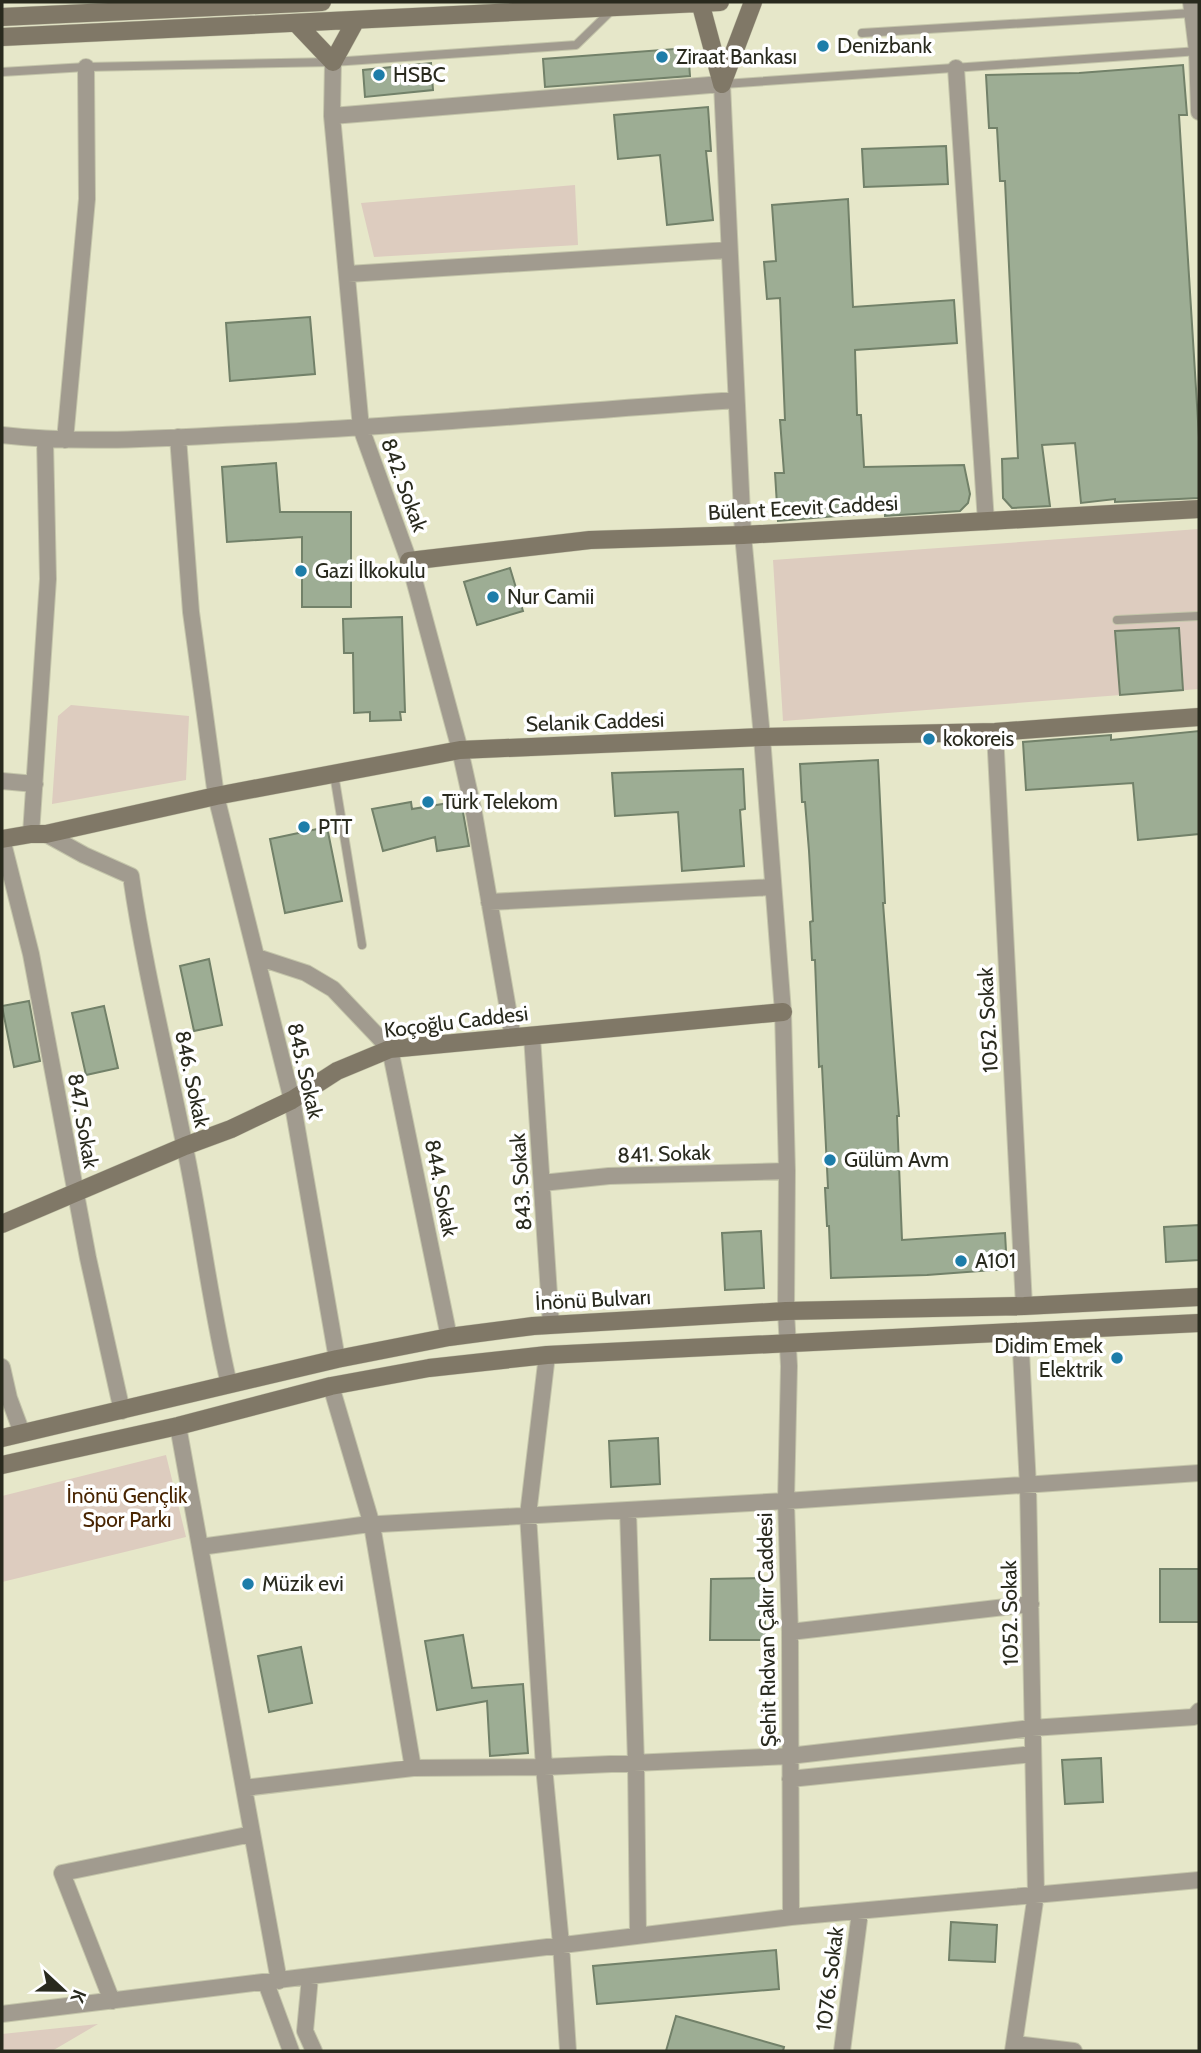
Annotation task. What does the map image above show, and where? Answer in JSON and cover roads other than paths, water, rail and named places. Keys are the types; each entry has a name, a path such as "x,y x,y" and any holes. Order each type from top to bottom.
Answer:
{"main road":[{"path":"2,17 322,2"},
{"path":"2,37 720,2"},
{"path":"722,84 753,2"},
{"path":"699,3 722,84"},
{"path":"296,23 333,62 356,20"},
{"name":"Bülent Ecevit Caddesi","path":"409,561 590,540 743,535 1199,509"},
{"name":"Selanik Caddesi","path":"2,839 39,834 216,796 460,750 762,737 995,732 1199,717"},
{"name":"Koçoğlu Caddesi","path":"2,1224 231,1129 292,1100 337,1071 390,1049 783,1012"},
{"name":"İnönü Bulvarı","path":"2,1438 337,1359 449,1337 551,1325 786,1311 1024,1306 1199,1297"},
{"path":"2,1465 178,1426 331,1386 429,1368 547,1355 1199,1323"}],"street":[{"path":"1194,9 1199,111"},
{"name":"842. Sokak","path":"333,62 332,116 361,428 409,561 460,750 474,813 513,1038"},
{"path":"65,440 87,200 86,67"},
{"path":"956,68 986,522"},
{"path":"332,116 722,84"},
{"name":"Şehit Rıdvan Çakır Caddesi","path":"722,84 743,535 783,1012 789,1366 786,1501 790,1632 791,1917"},
{"path":"348,274 729,250"},
{"path":"2,435 45,440 178,437 361,428 736,400"},
{"name":"845. Sokak","path":"178,437 191,612 216,796 292,1100 337,1359"},
{"path":"39,834 35,784 48,579 45,440"},
{"name":"1052. Sokak","path":"995,732 1024,1306"},
{"path":"2,781 35,784"},
{"name":"846. Sokak","path":"39,834 131,877 138,927 185,1146 219,1343 229,1384"},
{"name":"847. Sokak","path":"2,839 31,954 75,1192 122,1411"},
{"path":"489,902 772,887"},
{"path":"257,957 306,973 332,989 390,1049"},
{"name":"843. Sokak","path":"532,1036 551,1325"},
{"name":"844. Sokak","path":"390,1049 449,1337"},
{"name":"841. Sokak","path":"542,1183 609,1176 787,1171"},
{"name":"1052. Sokak","path":"1014,2048 1036,1894 1028,1486 1020,1332"},
{"path":"547,1355 528,1516 544,1767 568,2051"},
{"path":"2,1367 9,1398 22,1433"},
{"path":"331,1386 372,1525 413,1768"},
{"path":"178,1426 252,1834 273,1982 291,2051"},
{"path":"200,1547 372,1525 1028,1486 1199,1473"},
{"path":"628,1510 638,1935"},
{"path":"790,1632 1031,1604"},
{"path":"244,1788 413,1768 544,1767 789,1756 1032,1728 1194,1717 1199,1711"},
{"path":"790,1779 1033,1754"},
{"path":"112,2001 62,1873 252,1834"},
{"path":"2,2014 791,1917 1199,1880"},
{"name":"1076. Sokak","path":"842,2051 860,1912"},
{"path":"310,1977 305,2031 314,2051"},
{"path":"1014,2048 1074,2051"}],"lane":[{"path":"2,72 86,67 333,62 576,45 615,7"},
{"path":"862,33 1194,9"},
{"path":"722,84 1198,51"},
{"path":"1117,620 1199,616"},
{"path":"334,774 362,945"}],"place":[{"name":"Denizbank","path":"823,46"},
{"name":"Ziraat Bankası","path":"662,57"},
{"name":"HSBC","path":"379,75"},
{"name":"Gazi İlkokulu","path":"301,571"},
{"name":"Nur Camii","path":"493,597"},
{"name":"kokoreis","path":"929,739"},
{"name":"Türk Telekom","path":"428,802"},
{"name":"PTT","path":"304,827"},
{"name":"Gülüm Avm","path":"830,1160"},
{"name":"A101","path":"961,1261"},
{"name":"Didim Emek Elektrik","path":"1117,1358"},
{"name":"Müzik evi","path":"248,1584"}],"park label":[{"name":"İnönü Gençlik Spor Parkı","path":"127,1508"}]}
